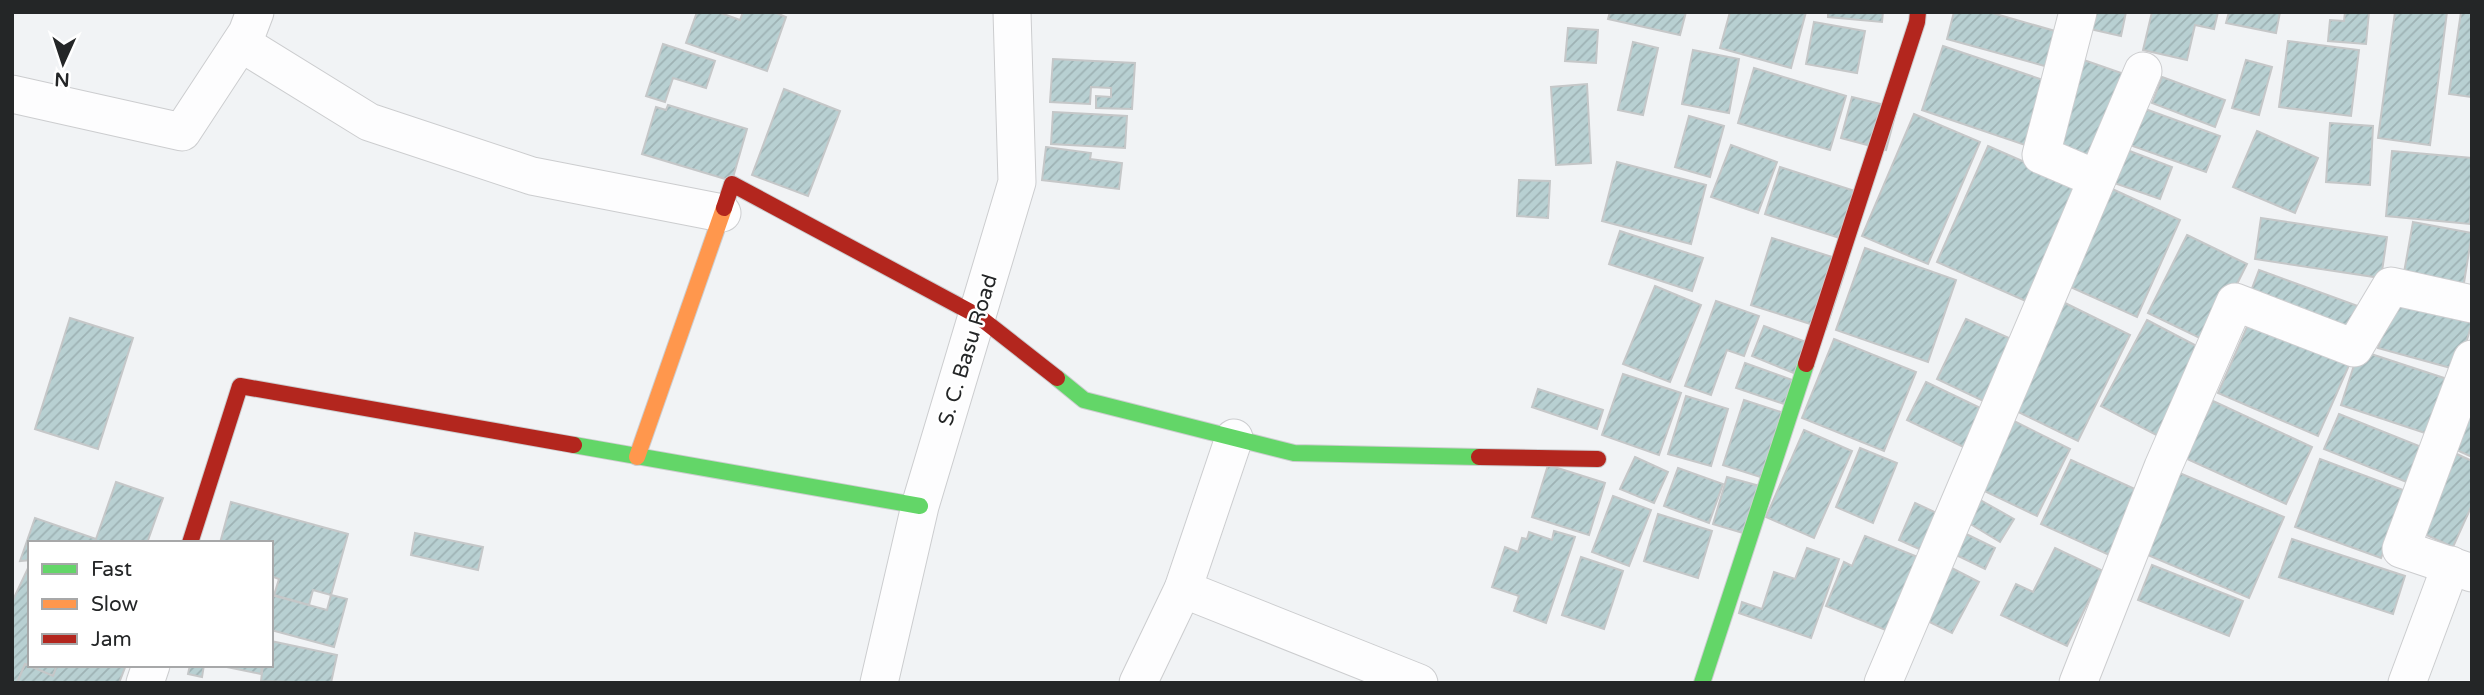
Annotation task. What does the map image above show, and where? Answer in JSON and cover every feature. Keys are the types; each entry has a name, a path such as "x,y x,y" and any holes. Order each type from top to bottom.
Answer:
{"street":[{"name":"S. C. Basu Road","path":"879,683 920,506 1017,182 1012,12"},
{"path":"1702,683 1917,22 1918,12"},
{"path":"2078,12 2041,155 2097,180"},
{"path":"12,94 182,132 248,27 369,122 533,176 722,213"},
{"path":"1883,683 2143,71"},
{"path":"638,457 732,184 978,316 1084,400 1294,453 1598,459"},
{"path":"2078,683 2163,467 2235,302 2354,348 2391,286 2472,304"},
{"path":"2407,683 2462,569 2401,549 2472,359"},
{"path":"191,541 240,386 920,506"},
{"path":"1138,683 1182,589 1234,438"},
{"path":"1182,589 1419,683"}],"building":[{"path":"697,12 718,12 740,20 743,12 774,12 786,17 767,71 686,43"},
{"path":"1610,12 1686,12 1680,35 1608,19"},
{"path":"1730,12 1806,12 1791,68 1720,48"},
{"path":"1828,12 1883,12 1882,22 1828,17"},
{"path":"1954,12 1989,12 2069,35 2059,70 1947,39"},
{"path":"2094,12 2126,12 2121,36 2090,29"},
{"path":"2152,12 2218,12 2214,29 2195,25 2187,60 2143,50"},
{"path":"2229,12 2280,12 2276,33 2226,23"},
{"path":"2345,12 2369,12 2366,44 2328,41 2330,20 2344,21"},
{"path":"2395,12 2447,12 2430,145 2378,138"},
{"path":"2461,12 2472,12 2472,97 2449,94"},
{"path":"1814,22 1865,31 1857,73 1806,64"},
{"path":"1568,28 1598,30 1596,63 1565,61"},
{"path":"2288,41 2359,50 2351,116 2279,107"},
{"path":"1633,42 1658,48 1643,115 1618,110"},
{"path":"663,44 715,61 706,88 673,78 665,102 646,96"},
{"path":"1943,46 2058,85 2037,149 1922,110"},
{"path":"1693,50 1739,59 1729,113 1682,104"},
{"path":"2078,58 2133,77 2098,178 2043,159"},
{"path":"1053,59 1135,63 1132,109 1096,108 1096,96 1111,97 1111,88 1091,87 1090,104 1050,102"},
{"path":"2246,60 2272,67 2259,115 2232,108"},
{"path":"1754,68 1846,96 1830,150 1738,123"},
{"path":"2162,77 2225,100 2215,127 2152,103"},
{"path":"1587,84 1591,163 1556,165 1551,87"},
{"path":"784,89 840,111 808,196 752,175"},
{"path":"1852,97 1897,108 1886,150 1841,138"},
{"path":"668,105 747,129 732,181 642,154 656,107 666,110"},
{"path":"2137,106 2220,136 2206,172 2124,143"},
{"path":"1053,112 1127,116 1125,148 1051,144"},
{"path":"1914,114 1980,142 1928,264 1862,236"},
{"path":"1689,116 1724,126 1710,177 1675,167"},
{"path":"2330,123 2373,126 2370,185 2326,182"},
{"path":"2257,131 2318,158 2295,213 2233,187"},
{"path":"1731,145 1777,162 1758,213 1711,197"},
{"path":"1988,146 2098,194 2046,310 1937,262"},
{"path":"1046,147 1091,153 1090,159 1122,163 1119,189 1042,180"},
{"path":"2127,150 2172,167 2160,199 2114,183"},
{"path":"2392,151 2472,158 2470,224 2386,216"},
{"path":"1617,162 1706,185 1691,244 1602,221"},
{"path":"1780,167 1867,195 1852,242 1765,214"},
{"path":"1519,180 1550,181 1548,218 1517,216"},
{"path":"2110,188 2180,220 2137,317 2066,285"},
{"path":"2261,218 2387,237 2381,278 2255,259"},
{"path":"2413,222 2472,233 2463,289 2403,278"},
{"path":"1620,231 1703,258 1692,291 1609,264"},
{"path":"2187,235 2247,264 2208,342 2148,313"},
{"path":"1772,238 1848,262 1826,329 1751,305"},
{"path":"1865,248 1956,280 1928,362 1836,330"},
{"path":"2259,270 2358,306 2347,336 2248,299"},
{"path":"1655,286 1701,305 1670,382 1623,364"},
{"path":"1716,301 1759,316 1744,356 1727,350 1711,395 1685,386"},
{"path":"2061,301 2130,335 2078,441 2008,407"},
{"path":"2391,301 2472,323 2458,370 2378,348"},
{"path":"70,318 133,338 98,449 35,429"},
{"path":"1966,319 2027,346 1998,408 1937,379"},
{"path":"2147,320 2208,352 2162,438 2101,406"},
{"path":"2250,320 2350,363 2318,436 2218,393"},
{"path":"1764,326 1814,345 1801,376 1752,356"},
{"path":"1834,339 1916,372 1884,451 1802,418"},
{"path":"2359,350 2447,379 2428,434 2341,405"},
{"path":"1745,363 1798,382 1790,406 1736,388"},
{"path":"1623,374 1681,393 1659,455 1602,435"},
{"path":"1926,382 1997,416 1978,454 1907,420"},
{"path":"1538,389 1603,410 1597,429 1532,407"},
{"path":"1686,396 1728,409 1711,466 1668,454"},
{"path":"2472,396 2472,457 2439,442"},
{"path":"1744,400 1790,415 1770,480 1723,465"},
{"path":"2213,401 2312,447 2286,504 2185,458"},
{"path":"2339,414 2429,450 2414,485 2324,449"},
{"path":"2008,418 2070,449 2037,516 1974,486"},
{"path":"1804,430 1852,451 1814,538 1766,517"},
{"path":"1860,448 1897,463 1873,523 1836,507"},
{"path":"2448,450 2472,461 2472,505 2453,547 2413,529"},
{"path":"1635,457 1668,472 1654,503 1620,489"},
{"path":"2320,459 2406,491 2381,558 2295,527"},
{"path":"2071,460 2148,495 2118,559 2041,524"},
{"path":"1548,465 1605,483 1589,535 1532,517"},
{"path":"1678,468 1723,484 1709,523 1664,506"},
{"path":"2177,472 2284,517 2249,598 2143,553"},
{"path":"1727,477 1767,488 1753,536 1713,524"},
{"path":"116,482 163,498 148,541 28,541 28,560 20,561 35,518 96,539"},
{"path":"1613,496 1651,510 1629,566 1592,552"},
{"path":"1975,497 2014,519 2000,542 1962,519"},
{"path":"231,502 348,534 331,595 313,590 309,605 274,595 279,579 273,577 273,541 221,541"},
{"path":"1915,503 1954,521 1937,557 1899,540"},
{"path":"1658,514 1712,531 1698,578 1644,561"},
{"path":"1554,531 1575,537 1546,623 1514,611 1519,596 1492,587 1505,547 1518,552 1522,538 1527,539 1529,532 1552,540"},
{"path":"1962,532 1995,548 1985,569 1952,553"},
{"path":"415,533 483,547 478,570 411,555"},
{"path":"1865,536 1923,559 1893,633 1826,606 1844,562 1852,566"},
{"path":"2292,539 2405,576 2393,614 2279,577"},
{"path":"1807,548 1839,559 1811,638 1739,613 1742,602 1762,609 1774,572 1795,579"},
{"path":"2055,548 2103,571 2067,646 2001,615 2016,584 2033,592"},
{"path":"1581,557 1623,571 1604,629 1562,615"},
{"path":"1936,560 1979,582 1952,633 1909,612"},
{"path":"2152,565 2243,601 2229,636 2138,600"},
{"path":"28,568 28,665 25,664 17,683 12,683 12,602"},
{"path":"331,595 347,599 334,647 273,631 273,596 327,610"},
{"path":"273,641 337,655 331,683 261,681 263,667 273,667"},
{"path":"25,664 53,676 56,667 125,667 119,683 17,683"},
{"path":"32,667 56,667 53,676"},
{"path":"190,667 204,667 202,677 188,674"},
{"path":"227,667 262,667 261,674"}],"traffic: fast":[{"path":"1702,683 1806,364"},
{"path":"1057,378 1084,400 1294,453 1479,457"},
{"path":"574,445 920,506"}],"traffic: slow":[{"path":"637,457 724,208"}],"traffic: jam":[{"path":"1806,364 1918,12"},
{"path":"724,208 732,184 978,316 1057,378"},
{"path":"191,541 240,386 574,445"},
{"path":"1479,457 1598,459"}]}
